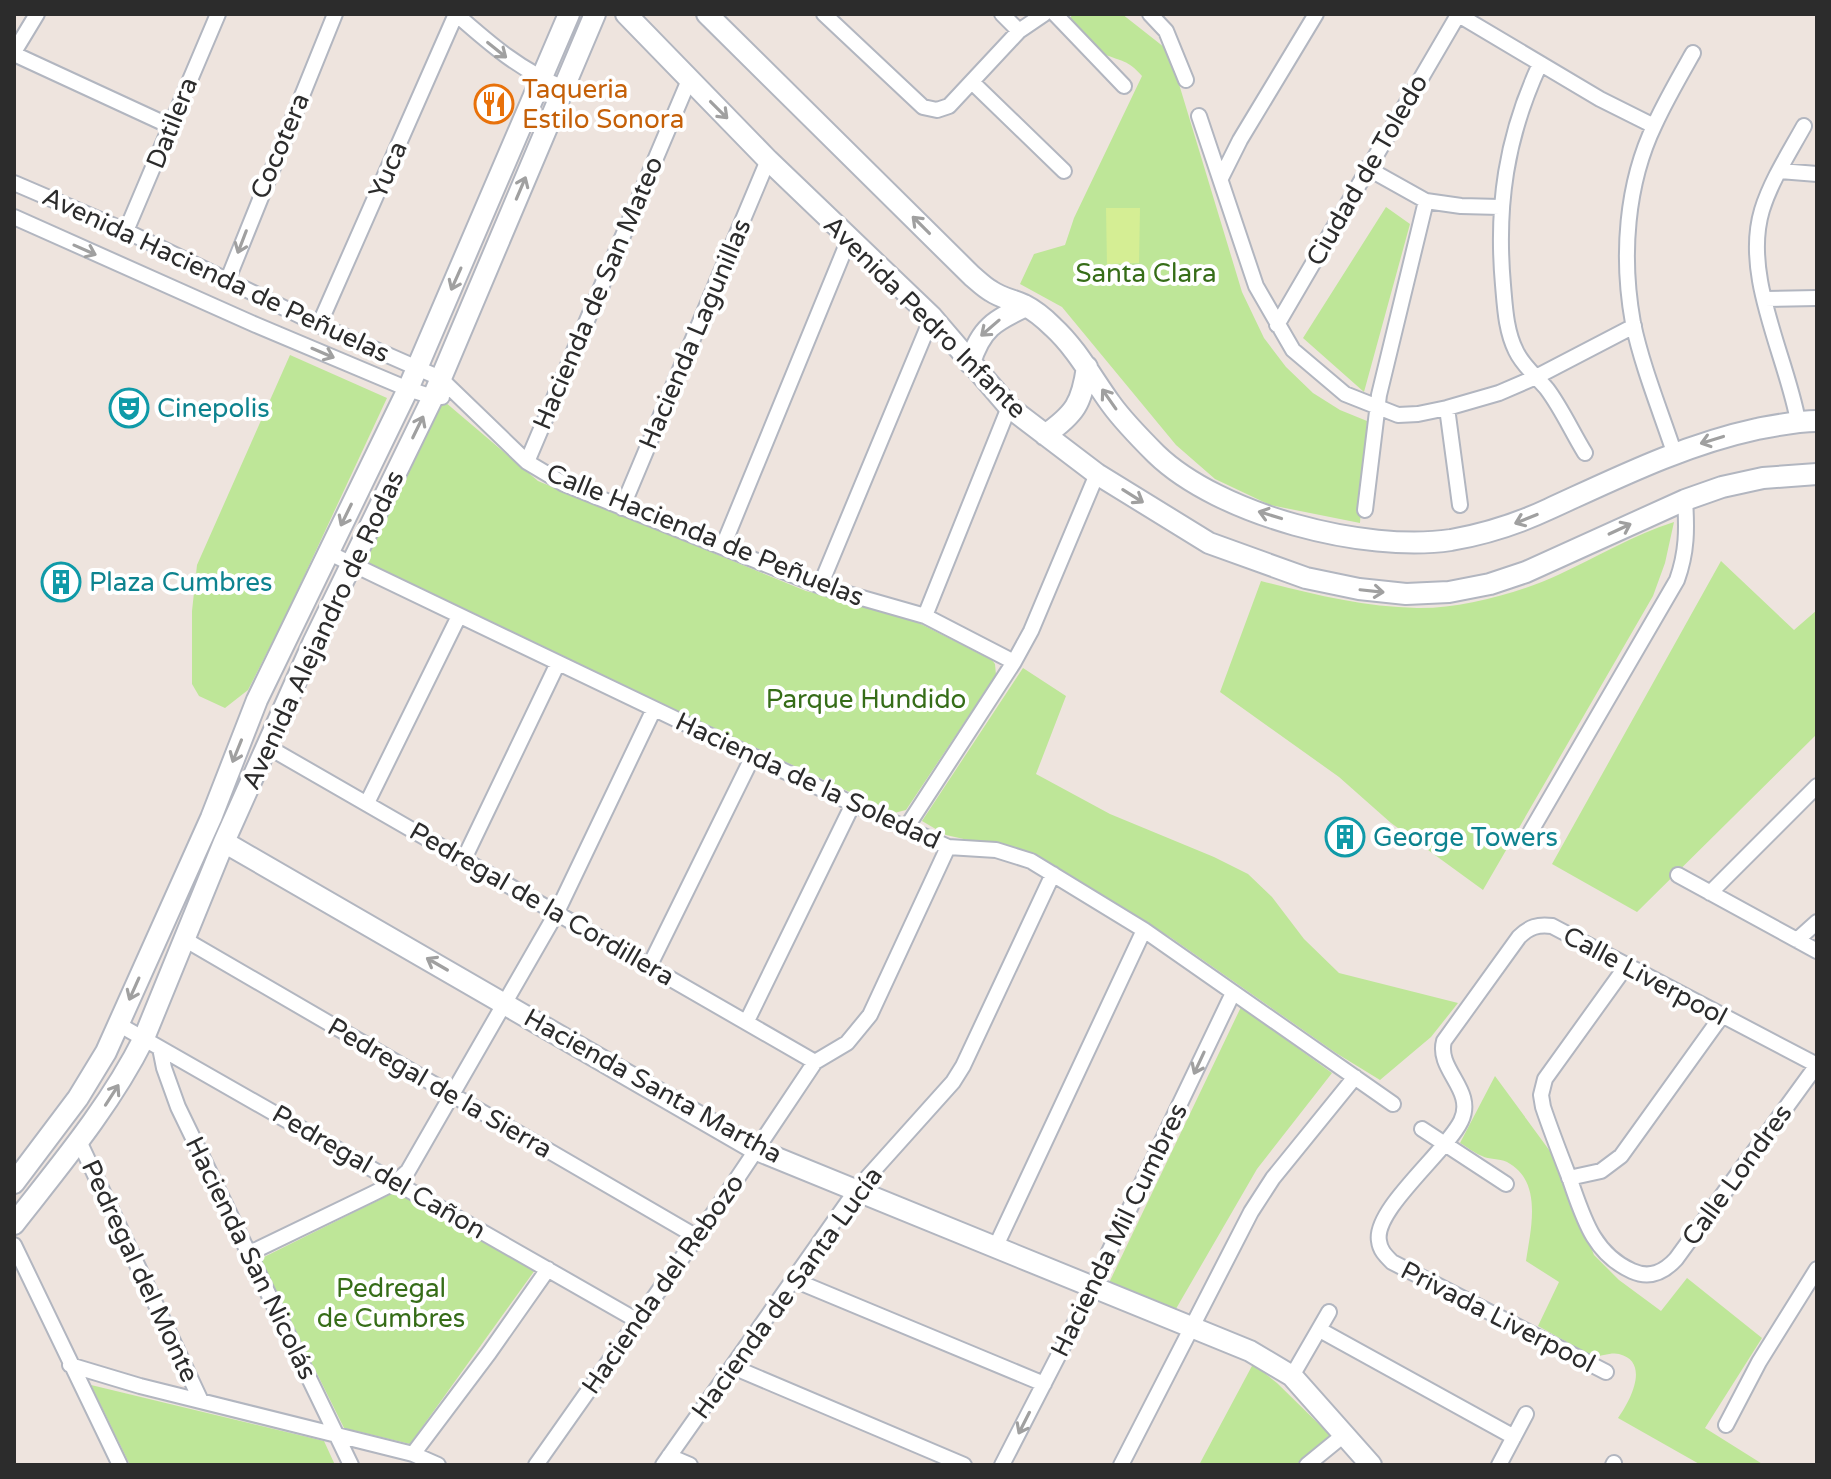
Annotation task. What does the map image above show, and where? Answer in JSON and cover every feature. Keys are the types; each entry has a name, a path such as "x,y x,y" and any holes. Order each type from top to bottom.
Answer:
{"street":[{"path":"37,14 14,53 172,127"},
{"name":"Datilera","path":"126,231 218,14"},
{"name":"Cocotera","path":"228,279 335,14"},
{"path":"456,14 500,53 564,88"},
{"name":"Yuca","path":"319,325 456,14"},
{"name":"Avenida Alejandro de Rodas","path":"14,1183 95,1074 211,818 257,700 418,367 569,14"},
{"name":"Avenida Alejandro de Rodas","path":"14,1224 152,1043 184,939 224,842 313,643 436,388 595,14"},
{"name":"Avenida Pedro Infante","path":"626,14 768,160 932,317 1009,407 1097,474 1209,543 1306,578 1359,589 1406,594 1449,592 1490,584 1526,572 1685,500 1722,487 1817,474"},
{"path":"707,14 972,276 992,293 1026,306 1051,325 1073,347 1112,404 1158,456 1188,479 1230,503 1309,528 1358,537 1407,542 1449,540 1491,531 1525,520 1674,452 1720,437 1808,421 1765,299 1757,260 1757,235 1762,211 1804,126"},
{"path":"824,14 923,107 937,110 949,106 1019,31 1044,14"},
{"path":"1002,14 1019,31"},
{"path":"1055,14 1124,86"},
{"path":"1221,178 1240,140 1316,14"},
{"path":"1458,14 1540,64 1654,126"},
{"name":"Ciudad de Toledo","path":"1277,325 1458,14"},
{"path":"1160,17 1186,80"},
{"path":"1674,452 1634,326 1626,243 1637,176 1654,126 1693,53"},
{"path":"1540,64 1524,102 1510,150 1500,207 1499,239 1510,337 1520,360 1555,401 1585,453"},
{"name":"Hacienda de San Mateo","path":"527,462 689,80"},
{"path":"972,82 1064,171"},
{"path":"1199,116 1256,286 1293,350 1345,394 1398,415 1447,408 1485,398 1536,377 1634,326"},
{"name":"Hacienda Lagunillas","path":"622,508 768,160"},
{"path":"1367,168 1426,201 1500,207"},
{"path":"1780,171 1817,174"},
{"name":"Avenida Hacienda de Peñuelas","path":"14,183 126,231 319,325 418,367"},
{"path":"14,190 44,197"},
{"path":"1365,510 1379,395 1426,201"},
{"name":"Avenida Hacienda de Peñuelas","path":"14,217 408,389"},
{"path":"723,546 849,239"},
{"path":"1765,299 1817,298"},
{"path":"970,363 981,334 993,323 1026,306"},
{"path":"820,586 932,317"},
{"name":"Calle Hacienda de Peñuelas","path":"418,367 436,388"},
{"path":"1045,435 1076,409 1084,393 1087,367"},
{"name":"Calle Hacienda de Peñuelas","path":"408,389 436,388 458,397 527,462 564,484 820,586 925,616 1014,662"},
{"path":"925,616 1009,407"},
{"path":"1447,408 1460,505"},
{"path":"906,828 1014,662 1056,578 1097,474"},
{"path":"1531,831 1677,580 1685,559 1685,500"},
{"name":"Hacienda de la Soledad","path":"327,552 948,847 996,850 1031,861 1144,930 1393,1104"},
{"path":"367,803 459,616"},
{"path":"464,859 558,663"},
{"path":"248,1254 396,1182 414,1161 557,912 654,709"},
{"name":"Pedregal de la Cordillera","path":"268,747 815,1062"},
{"path":"649,967 753,756"},
{"path":"1710,893 1817,786"},
{"path":"747,1021 853,804"},
{"name":"Hacienda Santa Martha","path":"224,842 757,1150 1250,1351 1292,1376 1371,1465"},
{"path":"815,1062 847,1043 870,1015 948,847"},
{"name":"Hacienda de Santa Lucía","path":"666,1460 857,1189 940,1098 963,1066 1053,874"},
{"path":"1678,875 1817,951"},
{"path":"1797,940 1817,922"},
{"name":"Calle Liverpool","path":"1445,1145 1461,1122 1465,1103 1443,1054 1444,1041 1519,937 1532,927 1552,926 1817,1065"},
{"path":"995,1248 1144,930"},
{"name":"Pedregal de la Sierra","path":"184,939 697,1237"},
{"path":"1627,965 1542,1086 1543,1107 1569,1178 1601,1171 1621,1156 1721,1017"},
{"name":"Hacienda Mil Cumbres","path":"1002,1465 1092,1288 1233,993"},
{"name":"Pedregal del Cañon","path":"118,1024 638,1321"},
{"name":"Hacienda San Nicolás","path":"152,1043 178,1107 351,1465"},
{"name":"Hacienda del Rebozo","path":"536,1465 697,1237 815,1062"},
{"name":"Calle Londres","path":"1569,1178 1584,1222 1596,1244 1612,1259 1627,1269 1649,1275 1668,1268 1817,1065"},
{"path":"1121,1465 1251,1212 1273,1178 1355,1077"},
{"path":"1422,1129 1506,1184"},
{"name":"Pedregal del Monte","path":"79,1141 201,1401"},
{"name":"Privada Liverpool","path":"1445,1145 1396,1200 1382,1221 1379,1242 1383,1253 1392,1262 1606,1372"},
{"path":"14,1245 120,1465"},
{"path":"413,1454 548,1269"},
{"path":"1726,1425 1759,1362 1817,1269"},
{"path":"794,1280 1044,1384"},
{"path":"1292,1376 1329,1312"},
{"path":"1320,1330 1514,1437"},
{"path":"70,1365 413,1454 438,1465"},
{"path":"733,1367 964,1465"},
{"path":"1499,1465 1526,1414"},
{"path":"1307,1465 1345,1434"},
{"path":"666,1460 690,1465"}],"green space":[{"name":"Santa Clara","path":"1072,14 1122,14 1169,51 1242,292 1264,338 1286,367 1313,393 1340,410 1367,421 1360,523 1270,505 1215,479 1176,445 1062,307 1020,284 1034,254 1065,245 1074,218 1142,76 1128,64 1090,44 1069,23"},
{"path":"1386,207 1410,224 1364,392 1303,338"},
{"path":"1106,208 1140,208 1139,263 1107,264"},
{"path":"290,355 387,398 248,690 225,708 199,696 192,684 192,611 197,565"},
{"name":"Parque Hundido","path":"445,402 538,481 806,591 903,615 992,660 996,675 906,810 894,813 369,565 365,558 439,404"},
{"path":"1674,522 1665,563 1653,596 1483,890 1391,823 1339,777 1220,692 1261,581 1377,605 1417,608 1452,606 1508,594 1543,582"},
{"path":"1721,561 1794,630 1817,610 1817,734 1637,912 1552,864"},
{"path":"1023,668 1066,696 1036,774 1110,814 1248,874 1272,897 1304,939 1339,973 1458,1003 1431,1037 1380,1080 1336,1053 1170,937 1030,854 946,835 922,821"},
{"path":"1241,1007 1332,1073 1257,1169 1173,1314 1108,1285"},
{"path":"1495,1076 1555,1158 1594,1255 1619,1280 1661,1311 1687,1278 1762,1338 1705,1428 1764,1465 1701,1465 1618,1418 1635,1383 1636,1373 1629,1358 1616,1354 1594,1357 1538,1326 1559,1282 1526,1261 1532,1206 1526,1181 1507,1162 1485,1157 1460,1143"},
{"name":"Pedregal de Cumbres","path":"397,1191 535,1270 410,1444 344,1428 260,1259"},
{"path":"1253,1364 1330,1435 1296,1465 1199,1465"},
{"path":"91,1385 324,1441 335,1465 130,1465"}],"place":[{"name":"Taqueria Estilo Sonora","path":"494,104"},
{"name":"Cinepolis","path":"129,408"},
{"name":"Plaza Cumbres","path":"61,582"},
{"name":"George Towers","path":"1345,837"}]}
